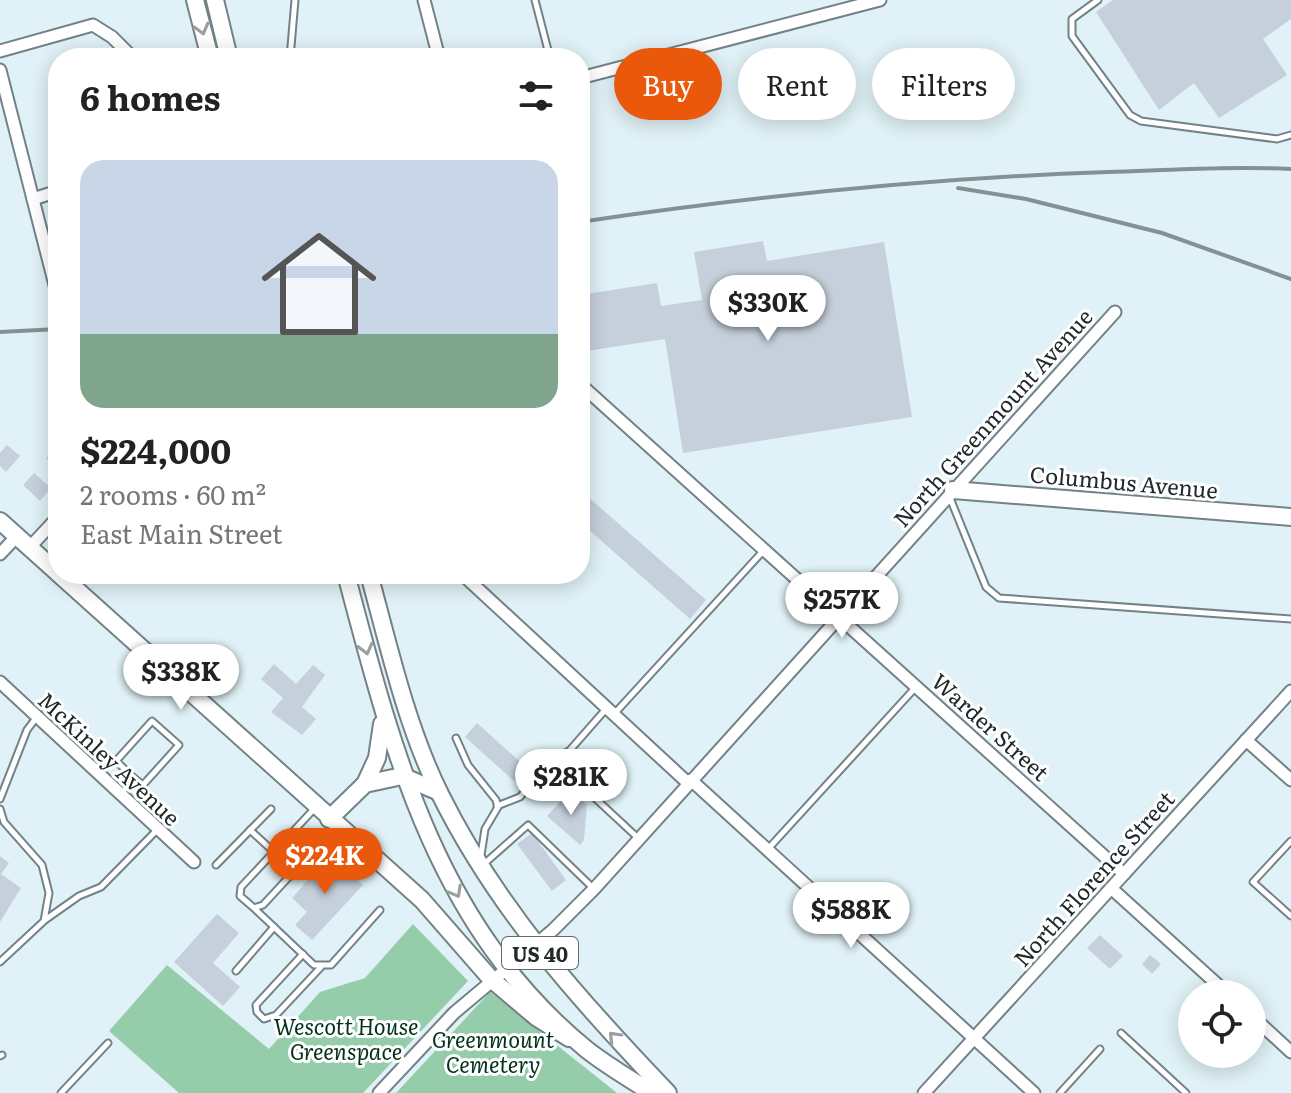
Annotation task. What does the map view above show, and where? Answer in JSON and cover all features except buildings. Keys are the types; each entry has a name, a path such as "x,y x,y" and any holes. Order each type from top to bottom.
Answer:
{"main road":[{"path":"195,0 207,48"},
{"path":"215,0 227,48"},
{"name":"Columbus Avenue","path":"951,492 1291,517"},
{"path":"0,521 8,545 30,547 48,564"},
{"path":"69,584 422,900 491,979 536,1017 587,1050"},
{"name":"US 40","path":"349,584 383,718 402,776 436,856 473,921 505,967 587,1050 652,1093"},
{"name":"US 40","path":"372,584 410,716 439,792 480,866 534,945 590,1011 668,1093"},
{"path":"333,822 365,784 377,758 383,718"},
{"path":"365,784 402,776 439,792"}],"street":[{"path":"424,0 436,48"},
{"path":"590,75 880,0"},
{"path":"0,51 93,25 123,48"},
{"path":"0,70 48,258"},
{"path":"33,199 48,194"},
{"name":"North Greenmount Avenue","path":"379,1093 491,979 534,945 594,889 1115,312"},
{"name":"Warder Street","path":"590,393 1124,874"},
{"path":"30,547 48,528"},
{"path":"473,584 1034,1093"},
{"name":"McKinley Avenue","path":"0,682 194,862"},
{"name":"North Florence Street","path":"924,1093 1291,691"},
{"path":"1246,740 1291,780"},
{"path":"1111,888 1213,980"},
{"path":"1266,1029 1291,1052"}],"lane":[{"path":"291,48 295,0"},
{"path":"535,0 547,48"},
{"path":"1098,0 1072,19 1072,36 1130,115 1141,121 1277,139 1291,135"},
{"path":"951,492 986,587 999,598 1291,619"},
{"path":"480,866 485,829 497,806 520,797 554,760 570,750 765,548"},
{"path":"768,850 917,685"},
{"path":"0,799 27,730 37,717"},
{"path":"152,721 179,745 143,785 134,778 116,761 152,721"},
{"path":"456,738 468,765 497,806"},
{"path":"554,760 639,839"},
{"path":"121,795 134,778"},
{"path":"316,807 238,892 303,954 321,967"},
{"path":"0,809 4,822 42,865 49,893 44,921"},
{"path":"216,865 271,809"},
{"path":"254,908 263,905 333,822"},
{"path":"480,866 528,825 594,889"},
{"path":"0,962 44,921 79,896 101,887 157,830"},
{"path":"250,830 274,852"},
{"path":"1291,841 1253,882 1291,916"},
{"path":"303,954 256,1005 257,1012 264,1019 276,1015 321,967 331,965 380,910"},
{"path":"236,971 274,927"},
{"path":"1121,1033 1186,1093"},
{"path":"61,1093 108,1043"},
{"path":"1060,1093 1100,1049"}],"green space":[{"name":"Wescott House Greenspace","path":"413,924 468,981 363,1093 179,1093 109,1031 167,965 269,1049 320,992 365,978"},
{"name":"Greenmount Cemetery","path":"490,992 617,1093 396,1093"}],"railway":[{"path":"590,221 777,196 909,184 1108,172 1291,169"},
{"path":"958,188 1026,199 1162,233 1291,279"},
{"path":"0,332 48,330"}]}
